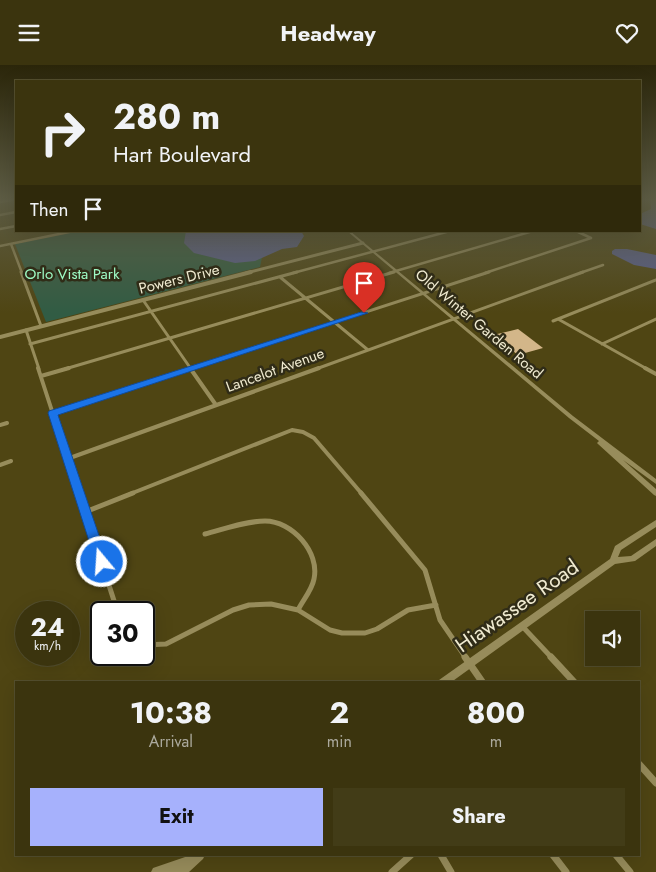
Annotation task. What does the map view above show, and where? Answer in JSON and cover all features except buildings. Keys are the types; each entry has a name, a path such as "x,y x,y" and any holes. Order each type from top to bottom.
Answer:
{"main road":[{"name":"Old Winter Garden Road","path":"356,238 571,417 656,493"},
{"name":"Old Winter Garden Road","path":"571,417 656,482"},
{"name":"Hiawassee Road","path":"613,561 618,548 656,523"},
{"name":"Hiawassee Road","path":"445,681 613,561 632,559 656,542"},
{"path":"157,872 194,863"},
{"path":"181,872 194,863"}],"street":[{"path":"0,246 40,238"},
{"path":"30,344 426,238"},
{"path":"41,376 511,238"},
{"path":"53,413 424,294 590,238"},
{"name":"Powers Drive","path":"0,337 363,243"},
{"path":"10,244 41,326"},
{"name":"Lancelot Avenue","path":"67,459 603,265"},
{"path":"280,277 333,323 368,350"},
{"path":"553,321 656,280"},
{"path":"143,300 216,405"},
{"path":"558,319 655,372"},
{"path":"602,344 656,319"},
{"path":"26,330 114,601"},
{"path":"0,425 7,423"},
{"path":"85,512 284,432 299,430 314,437 416,557 425,570 440,620 482,681"},
{"path":"0,465 11,461"},
{"path":"206,534 267,521 284,524 293,530 311,554 315,567 314,579 298,610"},
{"path":"155,644 166,644 233,610 249,605 271,604 298,610 330,630 342,633 365,633 377,629 408,610 436,605"},
{"path":"522,626 573,681"},
{"path":"640,765 656,783"},
{"path":"392,872 411,856"},
{"path":"442,856 451,872"},
{"path":"554,856 566,872"},
{"path":"617,856 630,872"}],"green space":[{"name":"Orlo Vista Park","path":"46,238 225,238 263,253 260,267 46,322 15,244"}],"water":[{"path":"185,238 303,238 297,247 282,249 255,261 235,263 194,253 184,243"},
{"path":"615,249 627,249 656,255 656,269 634,265 612,254 612,251"}],"route":[{"path":"102,562 53,413 364,313"}]}
